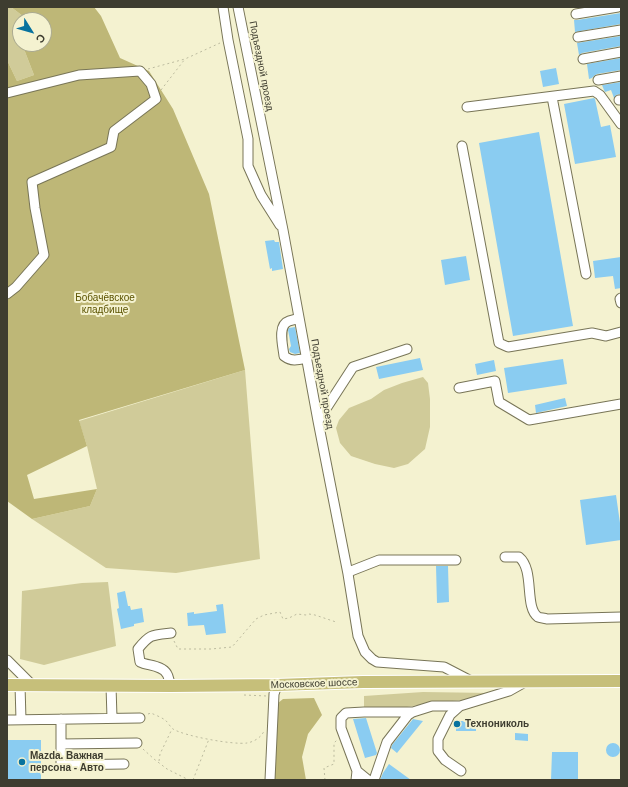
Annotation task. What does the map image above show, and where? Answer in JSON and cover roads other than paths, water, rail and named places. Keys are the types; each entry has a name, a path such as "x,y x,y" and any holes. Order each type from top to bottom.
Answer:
{"main road":[{"name":"Московское шоссе","path":"7,685 170,686 293,685 363,682 621,681"}],"street":[{"path":"223,7 228,40 248,138 248,166 260,195 283,230"},
{"name":"Подъездной проезд","path":"238,7 283,230 348,574 358,636 365,652 377,662 444,667 472,682"},
{"path":"576,14 618,7"},
{"path":"578,37 621,30"},
{"path":"583,59 621,52"},
{"path":"7,93 79,75 140,71 151,84 156,97 156,99 114,131 110,147 32,182 35,208 44,255 16,287 7,294"},
{"path":"598,80 621,76"},
{"path":"467,107 594,91 600,95 621,124"},
{"path":"552,97 586,274"},
{"path":"462,146 499,343 508,347 592,333 606,336 621,332"},
{"path":"621,298 621,303"},
{"path":"299,319 288,321 283,325 282,332 284,356 294,361 307,358"},
{"path":"318,421 353,368 407,350"},
{"path":"459,388 495,381 499,402 529,420 621,404"},
{"path":"505,558 519,557 526,567 532,611 538,617 547,619 621,617"},
{"path":"348,574 351,571 379,560 456,560"},
{"path":"170,633 152,635 145,640 138,649 140,662 161,668 166,673 170,686"},
{"path":"7,660 26,685 20,720"},
{"path":"374,780 387,742 408,715 432,706 460,706 509,691 526,682"},
{"path":"270,780 274,694 277,685"},
{"path":"111,686 112,718"},
{"path":"460,706 450,715 438,739 438,751 445,760 461,771"},
{"path":"368,780 356,775 341,728 341,718 346,713 413,712"},
{"path":"7,720 140,718"},
{"path":"61,719 62,765 124,764"},
{"path":"61,744 137,743"}],"place":[{"name":"Технониколь","path":"457,724"},
{"name":"Mazda. Важная персона - Авто","path":"22,762"}],"park label":[{"name":"Бобачёвское кладбище","path":"105,304"}]}
